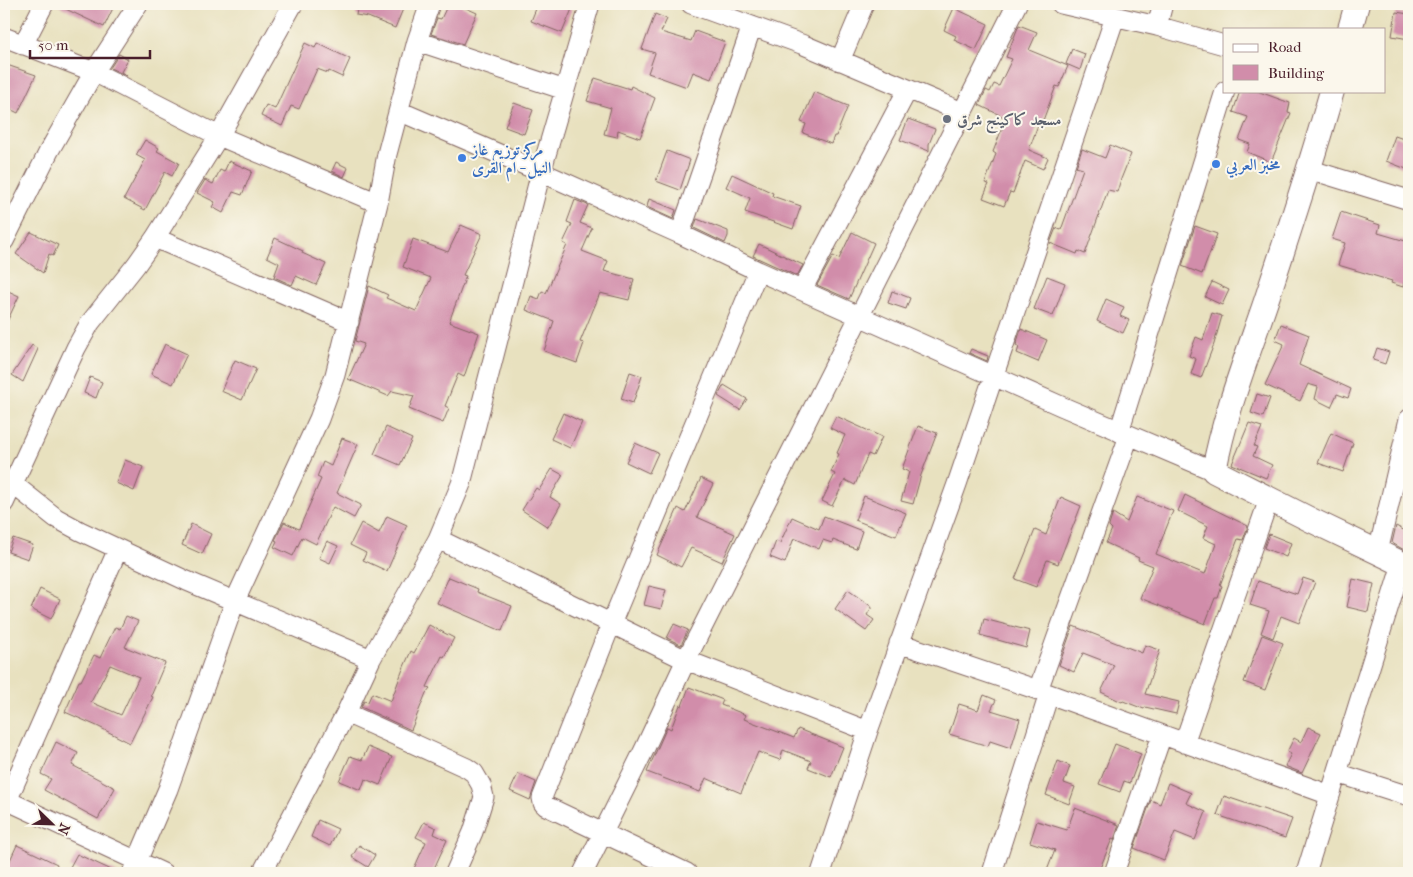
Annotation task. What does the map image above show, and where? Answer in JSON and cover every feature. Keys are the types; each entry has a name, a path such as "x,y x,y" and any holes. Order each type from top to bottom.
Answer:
{"street":[{"path":"23,45 44,4"},
{"path":"4,241 49,150 94,72 138,4"},
{"path":"4,503 8,481 90,323 156,238 219,136 294,4"},
{"path":"135,867 168,789 235,601 323,410 335,375 378,202 387,154 417,41 430,4"},
{"path":"262,873 346,713 371,659 438,539 461,484 541,172 590,4"},
{"path":"691,4 804,45 962,112"},
{"path":"840,61 864,4"},
{"path":"583,873 686,660 1018,4"},
{"path":"1061,4 1157,26 1223,45"},
{"path":"1157,26 1163,4"},
{"path":"1350,28 1357,4"},
{"path":"821,873 868,731 956,484 1116,17"},
{"path":"680,234 752,26"},
{"path":"4,37 94,72 219,136 378,202"},
{"path":"417,41 565,90"},
{"path":"802,290 908,89"},
{"path":"992,873 1044,692 1124,434 1225,92"},
{"path":"1214,471 1219,443 1231,403 1332,92"},
{"path":"399,111 680,234 859,317 1124,434 1214,471 1406,565 1306,873"},
{"path":"1308,169 1409,200"},
{"path":"156,238 349,322"},
{"path":"687,873 546,806 542,798 758,271"},
{"path":"1378,552 1406,448 1409,419"},
{"path":"8,481 56,518 80,531 187,581 371,659"},
{"path":"1184,743 1269,499"},
{"path":"438,539 686,660 868,731"},
{"path":"118,549 6,800 135,867 163,873"},
{"path":"899,643 1044,692 1330,795"},
{"path":"346,713 467,768 474,773 481,785 484,797 473,832 455,873"},
{"path":"1114,873 1162,735"},
{"path":"1337,773 1409,796"}],"building":[{"path":"55,4 104,4 113,8 104,27"},
{"path":"358,4 390,4 403,9 395,28 368,17 356,15"},
{"path":"448,4 457,4 477,13 463,44 431,34 437,18 441,19"},
{"path":"538,4 569,4 567,8 572,9 562,33 531,21"},
{"path":"954,8 988,24 976,50 954,40 956,36 944,30"},
{"path":"1396,12 1409,14 1409,39 1392,36"},
{"path":"655,14 667,19 661,32 691,41 695,31 725,42 711,79 693,72 687,87 648,73 655,53 642,49"},
{"path":"1019,25 1037,32 1029,50 1068,66 1059,87 1056,86 1042,123 1039,122 1029,150 1048,158 1043,169 1025,161 1013,193 1010,192 1004,206 983,198 989,184 985,183 996,154 993,152 1006,118 979,105 986,90 990,92 994,84 999,86 1012,59 1006,57"},
{"path":"305,43 315,48 317,43 350,59 342,77 329,71 328,73 317,69 299,109 291,106 282,126 261,116 266,105 275,109"},
{"path":"1072,49 1085,54 1080,70 1066,64"},
{"path":"119,54 128,59 121,72 127,76 110,68"},
{"path":"4,64 36,75 18,113 4,106"},
{"path":"595,78 630,89 631,86 655,98 640,138 618,130 617,137 604,134 611,108 587,101"},
{"path":"814,92 848,106 831,144 803,133 806,124 801,122"},
{"path":"1240,92 1260,92 1290,103 1288,112 1291,113 1271,162 1247,152 1250,144 1239,140 1248,117 1233,112"},
{"path":"514,103 533,110 524,134 505,127"},
{"path":"908,119 935,129 929,144 929,151 900,140"},
{"path":"1395,136 1409,141 1409,170 1386,161"},
{"path":"145,140 159,148 157,151 179,163 172,176 165,172 145,210 124,199 145,160 136,155"},
{"path":"1110,145 1131,154 1117,192 1108,190 1085,254 1078,251 1077,254 1050,243 1056,228 1061,230 1083,169 1076,167 1082,149 1105,158"},
{"path":"667,151 690,160 680,190 656,181"},
{"path":"229,161 252,171 242,195 233,192 223,213 212,207 215,202 197,193 205,180 213,184 220,170 224,172"},
{"path":"336,162 348,168 344,177 332,171"},
{"path":"732,174 773,193 772,196 801,206 793,229 745,212 750,198 726,187"},
{"path":"649,199 676,210 673,219 647,207"},
{"path":"575,200 588,205 580,223 592,228 582,251 608,261 604,271 634,279 629,300 600,293 580,342 584,343 577,363 544,351 554,321 526,310 531,296 539,299 542,291 546,293 567,245 563,243 572,224 567,222"},
{"path":"1341,212 1380,225 1378,233 1409,242 1409,263 1403,287 1391,283 1392,281 1338,265 1345,243 1332,239"},
{"path":"697,219 728,231 725,243 694,228"},
{"path":"461,225 482,234 463,275 466,276 449,322 479,333 464,377 458,374 445,406 449,408 443,423 409,409 414,396 392,391 388,396 348,379 364,344 355,341 369,286 388,295 386,298 416,311 431,278 403,267 413,239 448,252"},
{"path":"1195,226 1217,234 1202,274 1182,266"},
{"path":"31,232 58,245 53,256 49,254 43,273 16,254"},
{"path":"852,232 874,243 849,299 817,285 833,256 839,259"},
{"path":"275,238 326,264 316,285 296,276 292,285 274,277 279,263 267,257"},
{"path":"759,244 803,265 797,276 753,256"},
{"path":"1047,276 1065,283 1053,316 1034,309"},
{"path":"1212,282 1229,290 1222,305 1205,297"},
{"path":"4,289 19,296 4,328"},
{"path":"892,291 910,298 906,309 888,303"},
{"path":"1106,299 1124,307 1120,316 1129,320 1123,333 1097,321"},
{"path":"1212,313 1222,316 1201,378 1191,374 1196,359 1189,356 1196,337 1203,340"},
{"path":"1281,324 1309,335 1299,365 1351,389 1348,398 1337,394 1331,407 1315,399 1318,387 1308,384 1300,401 1265,385 1284,344 1275,340"},
{"path":"1021,329 1047,340 1038,362 1017,353 1019,347 1016,345"},
{"path":"165,344 187,354 173,384 151,374"},
{"path":"32,345 38,349 23,382 12,375"},
{"path":"1377,348 1389,352 1385,364 1373,360"},
{"path":"971,349 988,356 987,361 969,353"},
{"path":"235,360 256,369 242,400 221,391"},
{"path":"630,372 642,376 633,403 621,399"},
{"path":"90,377 102,382 96,398 84,393"},
{"path":"724,385 747,399 740,410 718,396"},
{"path":"1257,394 1270,398 1263,417 1251,413"},
{"path":"563,413 582,422 570,448 551,439"},
{"path":"836,416 882,437 873,456 868,454 855,485 845,480 832,506 822,501 835,474 831,472 845,435 830,428"},
{"path":"1249,423 1262,427 1254,446 1257,447 1253,456 1272,465 1266,478 1232,464"},
{"path":"918,426 937,433 921,475 913,504 901,501 909,472 902,469"},
{"path":"386,427 412,439 400,465 374,454"},
{"path":"1331,433 1353,443 1343,472 1318,463"},
{"path":"342,438 358,444 337,493 361,505 354,518 333,507 316,544 302,537 293,556 274,547 277,541 275,540 284,522 299,529 321,479 317,477 323,462 331,466"},
{"path":"635,443 658,453 649,473 626,462"},
{"path":"125,460 143,467 134,491 116,483"},
{"path":"552,469 563,475 550,497 561,504 548,527 522,510 536,488 539,490"},
{"path":"701,478 713,484 697,517 735,534 722,562 691,548 681,567 657,555 678,508 685,512"},
{"path":"1185,495 1248,526 1243,540 1238,539 1220,585 1222,586 1218,598 1215,598 1205,624 1140,598 1153,566 1106,543 1112,529 1109,526 1113,513 1127,522 1137,497 1173,511 1156,554 1205,574 1216,544 1203,538 1208,526 1178,511"},
{"path":"864,496 906,513 896,536 855,520"},
{"path":"1061,497 1081,506 1058,564 1047,560 1036,587 1015,579 1035,530 1046,535"},
{"path":"387,516 407,525 387,571 363,560 366,553 350,545 361,523 379,533"},
{"path":"824,516 862,531 856,549 833,540 832,543 823,540 819,549 794,538 785,563 770,557 776,541 780,543 792,517 819,529"},
{"path":"191,524 211,534 202,554 182,545"},
{"path":"1396,526 1409,533 1409,544 1406,551 1392,543"},
{"path":"1269,534 1291,543 1286,557 1264,548"},
{"path":"13,538 33,545 28,559 8,552"},
{"path":"327,541 338,546 330,563 319,558"},
{"path":"449,577 478,589 477,592 512,606 502,631 437,603"},
{"path":"1303,578 1315,582 1299,623 1281,616 1273,638 1261,633 1269,611 1250,605 1258,581 1297,594"},
{"path":"1353,579 1374,584 1368,612 1347,607"},
{"path":"649,586 666,590 661,609 644,605"},
{"path":"40,589 60,599 51,619 31,609"},
{"path":"848,590 872,607 867,615 874,620 866,631 835,609"},
{"path":"126,616 138,621 125,647 165,663 151,696 153,697 130,743 65,712 79,681 81,681 94,655 100,658 115,627 120,629","holes":["110,665 139,677 121,715 91,702"]},
{"path":"984,619 1030,631 1026,648 980,635"},
{"path":"674,624 688,630 681,645 667,638"},
{"path":"429,625 454,638 444,657 442,656 427,687 430,688 426,693 411,730 361,707 364,701 368,702 372,693 391,701 411,651 414,653"},
{"path":"1073,626 1142,653 1145,645 1160,650 1145,694 1179,702 1176,714 1145,707 1144,709 1122,702 1101,692 1114,665 1083,653 1074,672 1059,665"},
{"path":"1262,635 1283,643 1265,690 1244,682"},
{"path":"689,687 723,700 721,705 746,715 744,719 794,738 798,729 843,747 831,777 808,768 811,761 783,750 780,760 758,752 741,793 706,778 700,792 647,772 667,727 671,729"},
{"path":"984,695 996,700 991,710 1020,719 1011,748 990,741 988,746 949,734 959,704 978,710"},
{"path":"1308,727 1321,733 1302,773 1285,766 1291,754 1287,752 1294,738 1301,742"},
{"path":"56,742 78,753 72,765 115,788 98,819 44,790 51,779 41,774"},
{"path":"1115,744 1141,754 1130,783 1124,781 1120,792 1099,784"},
{"path":"368,747 392,757 380,785 365,779 361,790 339,781 350,756 362,760"},
{"path":"1058,761 1070,766 1064,783 1075,787 1069,804 1046,795"},
{"path":"518,774 536,782 530,800 510,791"},
{"path":"1168,783 1191,793 1186,803 1206,812 1195,840 1175,832 1164,860 1134,848 1151,800 1160,804"},
{"path":"1224,796 1292,819 1285,838 1217,815"},
{"path":"1075,808 1119,825 1114,840 1112,839 1098,873 1046,873 1055,850 1030,842 1037,821 1067,830"},
{"path":"318,820 338,829 330,846 311,837"},
{"path":"424,822 436,828 434,834 447,840 432,873 412,873 426,842 416,837"},
{"path":"17,845 57,864 55,873 14,873 6,869"},
{"path":"359,845 375,855 368,867 352,857"},
{"path":"77,854 118,873 83,873 70,867"}],"place":[{"name":"مسجد كاكينج شرق","path":"947,119"},
{"name":"مركز توزيع غاز النيل - ام القرى","path":"462,158"},
{"name":"مخبز العربي","path":"1216,164"}]}
